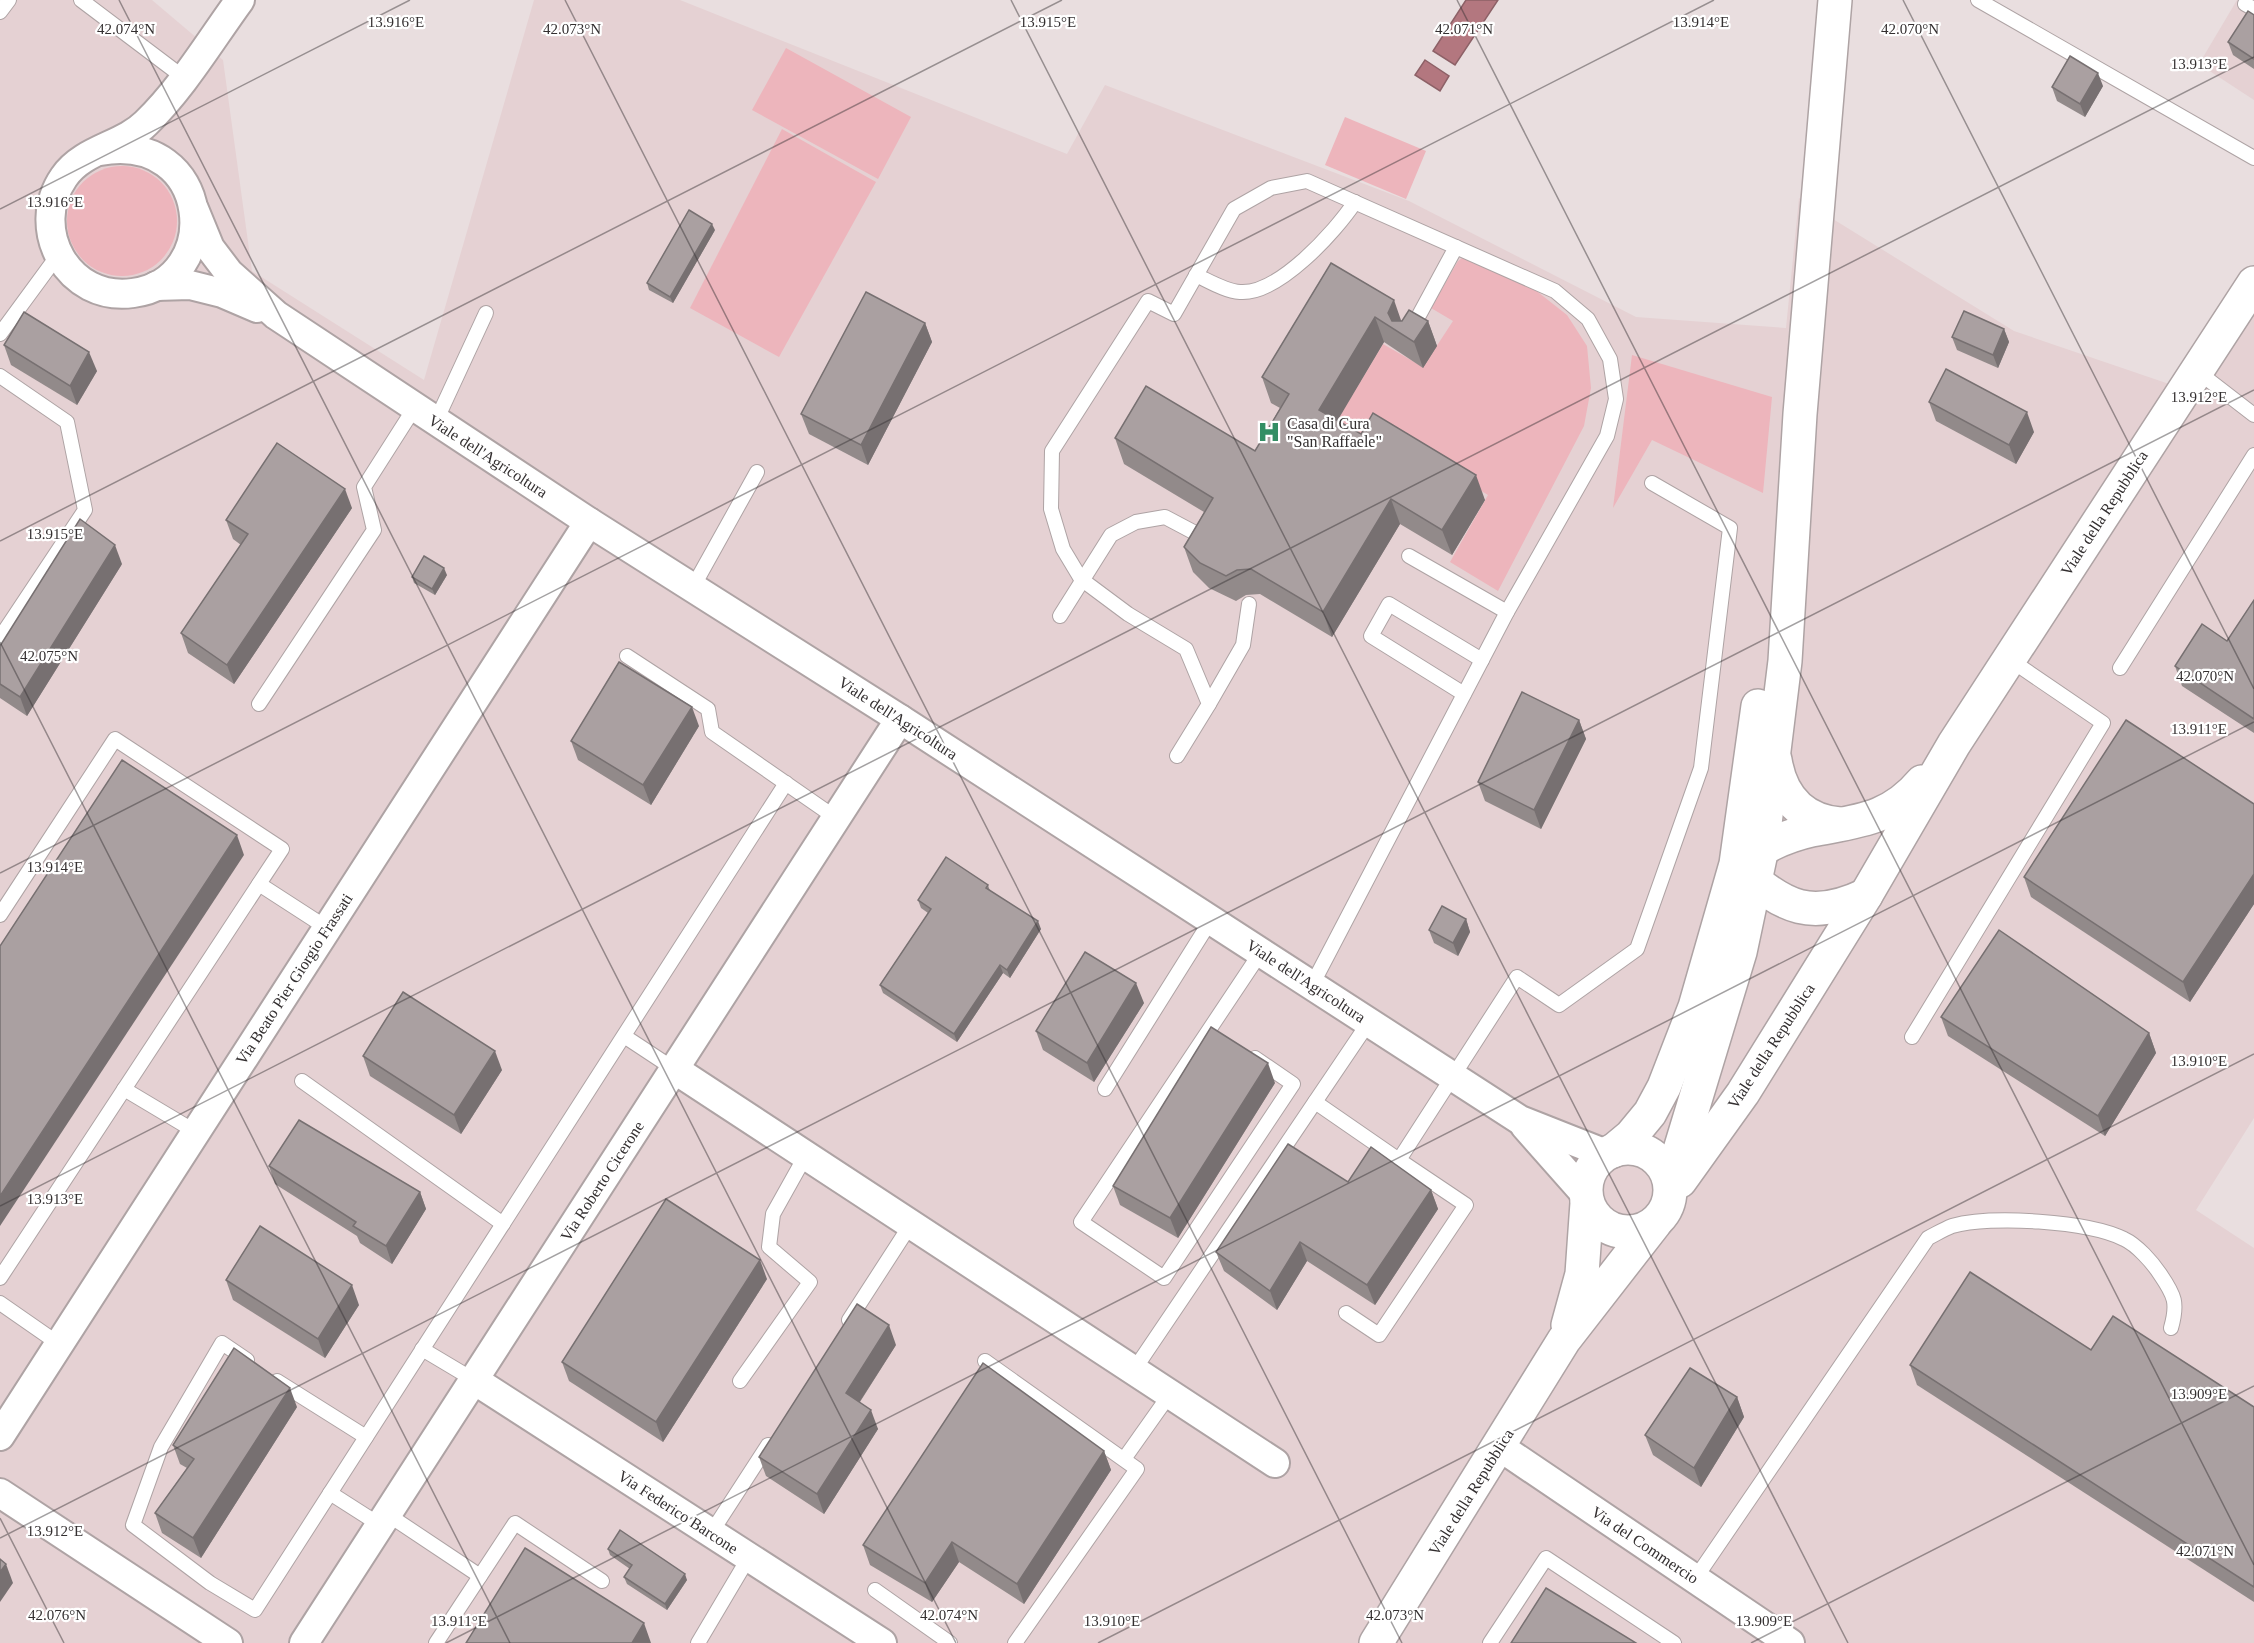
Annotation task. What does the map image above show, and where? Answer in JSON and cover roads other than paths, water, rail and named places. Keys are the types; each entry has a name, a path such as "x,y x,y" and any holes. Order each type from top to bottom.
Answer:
{"main road":[{"path":"1800,414 1751,865 1740,952 1662,1215 1655,1223 1643,1230 1629,1233 1616,1231 1594,1215 1587,1199 1588,1176 1598,1160 1631,1136 1650,1113 1664,1087 1751,865 1774,753 1785,661 1800,414 1835,0"},
{"name":"Viale della Repubblica","path":"1670,1189 1743,1093 1866,895 1954,744 2254,284"},
{"name":"Viale della Repubblica","path":"1751,865 1811,830 1848,825 1898,806 1912,794 1954,744"},
{"path":"1774,753 1778,778 1797,809 1827,823 1848,825"},
{"path":"1751,865 1773,897 1796,906 1824,909 1841,907 1866,895"},
{"path":"1610,1152 1625,1148 1649,1154 1662,1167 1670,1189"},
{"name":"Viale della Repubblica","path":"1564,1340 1582,1274 1587,1199"},
{"name":"Viale della Repubblica","path":"1376,1643 1500,1447 1564,1340 1655,1223"}],"street":[{"path":"100,151 127,138 146,123 176,87 240,0"},
{"path":"161,159 157,144 157,128 176,87"},
{"name":"Viale dell'Agricoltura","path":"276,315 222,293 190,285 156,286 134,293 112,293 90,287 71,274 57,255 50,236 49,214 54,194 65,175 80,160 100,151 131,148 161,159 176,172 188,189 210,248 229,273 276,315 589,522 900,719 1520,1120 1610,1152"},
{"name":"Viale dell'Agricoltura","path":"156,286 174,273 188,254 194,232 194,209"},
{"name":"Via Beato Pier Giorgio Frassati","path":"0,1436 589,522"},
{"name":"Via Roberto Cicerone","path":"304,1643 900,719"},
{"path":"674,1069 1275,1463"},
{"name":"Viale dell'Agricoltura","path":"1520,1120 1587,1199"},
{"name":"Via Federico Barcone","path":"474,1380 882,1643"},
{"name":"Via del Commercio","path":"1500,1447 1790,1643"},
{"path":"0,1493 228,1643"}],"lane":[{"path":"0,12 9,0"},
{"path":"81,0 176,87"},
{"path":"1978,0 2254,158"},
{"path":"1209,704 1186,649 1128,614 1081,579 1063,549 1051,509 1052,452 1148,301 1174,314 1234,209 1271,188 1307,181 1555,291 1588,319 1610,359 1616,399 1607,436 1507,612 1312,985"},
{"path":"1196,275 1240,292 1264,288 1288,272 1332,231 1355,202"},
{"path":"1406,339 1456,247"},
{"path":"0,334 57,255"},
{"path":"259,704 374,530 364,487 425,414 486,313"},
{"path":"2197,371 2254,415"},
{"path":"0,376 67,422 85,510 0,638"},
{"path":"2120,668 2254,455"},
{"path":"693,587 757,472"},
{"path":"1399,1160 1517,977 1559,1005 1637,949 1701,768 1731,528 1652,483"},
{"path":"1060,616 1081,579 1111,536 1136,522 1165,517 1199,535"},
{"path":"1409,556 1507,612"},
{"path":"1177,756 1243,645 1249,604"},
{"path":"1464,694 1371,636 1389,604 1482,660"},
{"path":"627,656 708,709 712,732 836,818"},
{"path":"1912,1037 2103,723 2009,659"},
{"path":"0,915 115,739 282,849 0,1278"},
{"path":"366,1437 320,1410 222,1343 161,1447 132,1525 210,1583 255,1610 786,783"},
{"path":"259,884 327,928"},
{"path":"1105,1089 1211,920"},
{"path":"1247,1053 1293,1084 1164,1278 1081,1222 1215,1031 1261,952"},
{"path":"1134,1370 1369,1022"},
{"path":"624,1036 674,1069"},
{"path":"302,1081 503,1224"},
{"path":"124,1089 196,1132"},
{"path":"1315,1102 1466,1205 1379,1335 1346,1313"},
{"path":"740,1381 810,1282 769,1248 773,1214 806,1155"},
{"path":"1695,1579 1928,1238 1953,1226 1998,1220 2082,1226 2125,1239 2155,1266 2170,1289 2177,1307 2171,1328"},
{"path":"840,1333 911,1224"},
{"path":"0,1303 59,1344"},
{"path":"422,1349 474,1380"},
{"path":"985,1361 1137,1468 1015,1643"},
{"path":"1124,1459 1170,1394"},
{"path":"711,1533 778,1430"},
{"path":"330,1493 383,1520 480,1576"},
{"path":"436,1643 515,1523 602,1581"},
{"path":"698,1643 749,1557"},
{"path":"1490,1643 1546,1558 1674,1643"},
{"path":"874,1590 950,1643"}],"place":[{"name":"Casa di Cura \"San Raffaele\"","path":"1269,432"}]}
